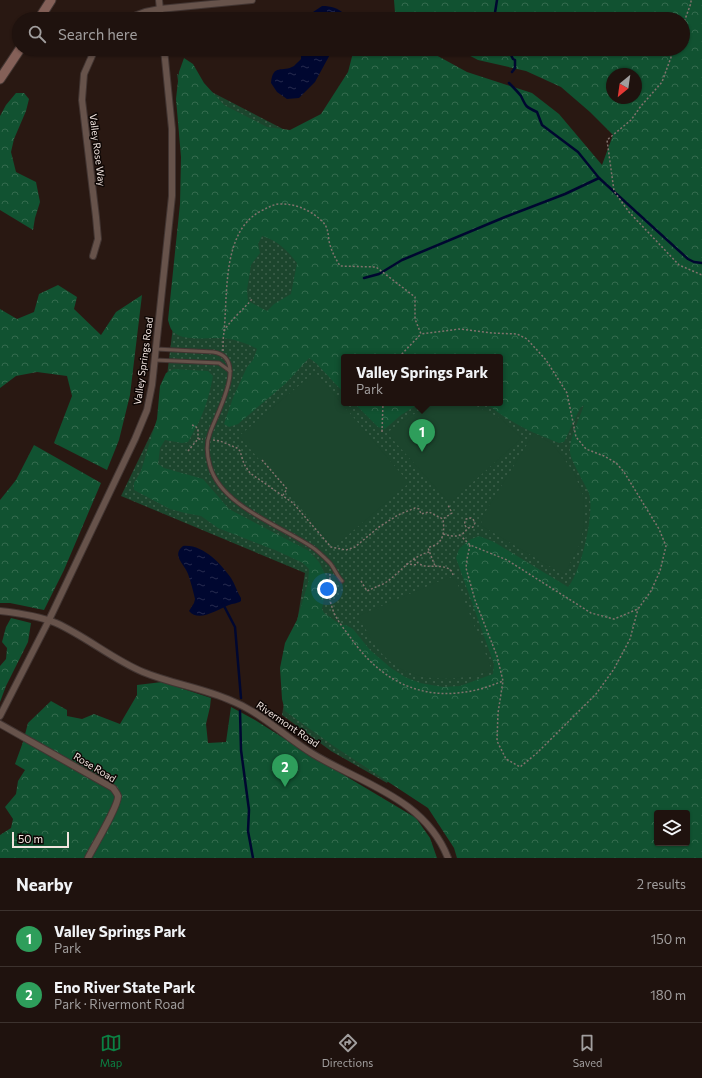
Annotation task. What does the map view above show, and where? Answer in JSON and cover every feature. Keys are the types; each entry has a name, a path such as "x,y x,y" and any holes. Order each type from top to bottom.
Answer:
{"street":[{"path":"43,12 51,0"},
{"path":"159,0 160,12"},
{"path":"145,12 160,9 252,0"},
{"path":"0,79 15,56"},
{"name":"Valley Rose Way","path":"92,56 84,74 82,100 98,239 93,256"},
{"name":"Valley Springs Road","path":"0,716 143,422 150,398 166,258 172,177 172,129 165,56"},
{"name":"Rivermont Road","path":"0,611 48,620 67,629 124,663 143,672 215,694 257,714 313,754 414,810 435,833 448,858"},
{"name":"Rose Road","path":"0,724 113,788 116,792 118,796 114,809 88,858"}],"lane":[{"path":"156,349 213,352 224,355 230,371 229,388 208,439 210,467 219,484 233,498 264,519 313,547 331,564 337,576 342,581"},
{"path":"155,360 219,363 230,371"}],"path":[{"path":"688,12 691,0"},
{"path":"671,56 662,82 631,120 607,140 614,191 629,212 679,265 702,274"},
{"path":"224,355 228,275 232,250 241,229 255,214 273,205 288,204 299,206 323,222 328,229 329,241 335,258 340,266 376,267 415,297 415,319 421,334"},
{"path":"224,331 231,321 252,299"},
{"path":"403,354 421,334 459,329 492,334 517,334 527,339 546,360 567,393 576,437 586,449 604,456 616,463 624,472 659,529 666,546 660,571 651,592 638,609 630,639 614,669 596,694 538,753 520,767 506,759 497,741 498,713 503,681 497,656 475,600 466,568 470,545"},
{"path":"382,432 383,406"},
{"path":"188,451 198,439 198,429 192,425"},
{"path":"198,439 220,441 237,448 240,451 244,464 250,473 293,503 331,547 346,550 355,547 378,527 398,515 416,508 419,509 421,514 430,512 444,519"},
{"path":"262,460 287,489 283,495"},
{"path":"444,519 452,514 448,505"},
{"path":"443,534 454,537 460,536 465,533 468,528 475,525 473,519 471,518 466,519 465,522 465,526 468,528"},
{"path":"435,566 428,548 438,544 441,539 443,534 444,519"},
{"path":"460,536 470,545 507,560 590,613 614,619 638,609"},
{"path":"361,581 367,591 384,583 406,564 422,554 429,552"},
{"path":"414,559 419,565"},
{"path":"331,564 330,591 334,612 362,653 378,669 396,682 415,690 449,694 480,689 503,681"},
{"path":"406,564 428,567 446,567 452,572 453,575"}],"green space":[{"path":"394,0 702,0 702,858 457,858 454,848 428,808 335,747 285,711 282,699 280,668 285,643 297,620 308,583 309,569 303,563 275,550 218,528 201,516 170,509 134,490 134,483 141,471 157,419 160,386 166,373 174,369 208,371 213,376 209,394 201,418 193,433 188,442 182,443 165,440 160,448 158,464 164,468 203,479 229,509 309,551 319,562 326,576 326,589 322,609 324,613 341,625 346,625 353,629 370,650 391,668 405,677 420,683 443,687 460,686 493,674 494,664 456,558 459,549 469,540 479,536 494,542 568,587 578,569 582,556 586,542 590,514 589,493 575,466 570,452 573,434 584,405 580,408 564,442 559,443 522,427 488,406 503,406 503,354 341,354 341,390 316,363 309,358 286,383 238,424 229,427 224,424 233,398 247,367 253,360 257,349 236,340 187,338 175,333 171,329 168,320 180,204 181,157 176,99 179,72 184,58 193,64 204,83 224,105 267,127 290,130 321,114 348,72 352,56 438,56 467,72 532,93 559,114 602,165 613,135 590,112 561,87 526,71 478,60 470,56 690,56 690,12 395,12","holes":["262,236 273,240 286,250 297,263 291,294 274,304 267,311 248,301 247,290 251,265 260,253 258,244"]},
{"path":"177,74 702,346 691,603 433,702 387,783 331,751 282,715 305,573 121,496 163,409 187,211 181,103"},
{"path":"16,93 24,93 29,99 26,111 14,139 11,152 16,172 36,182 40,202 33,230 0,210 0,116 6,105"},
{"path":"58,285 77,297 74,309 101,335 116,312 142,295 130,395 119,440 107,470 54,443 72,396 67,376 37,372 16,376 0,388 0,309 17,319 34,312 39,294"},
{"path":"315,372 341,403 341,406 344,406 409,483 334,547 239,436"},
{"path":"357,406 415,406 401,415 385,429 378,427"},
{"path":"428,406 476,406 500,418 522,438 453,500 446,499 387,433 402,421"},
{"path":"534,433 551,443 562,456 574,473 583,495 584,525 580,544 564,575 482,526 481,519"},
{"path":"34,445 101,483 64,570 44,610 10,603 0,603 0,500 16,480"},
{"path":"449,577 456,580 492,670 450,679 421,676 394,665 383,655 358,616"},
{"path":"11,618 31,623 28,642 6,686 0,702 0,666 6,659 7,648 2,642 6,627"},
{"path":"162,682 211,698 206,724 208,743 226,742 231,707 255,720 416,818 430,838 437,858 0,858 0,835 11,828 13,819 5,807 16,794 18,781 25,770 15,764 28,723 51,701 67,710 67,716 82,719 94,714 120,724 137,695 137,685"}],"water":[{"path":"322,6 332,7 342,12 313,12"},
{"path":"301,56 329,56 315,82 299,98 287,99 277,92 271,83 272,77 276,71 290,68 301,59"},
{"path":"183,546 198,548 217,561 231,578 241,601 230,604 209,614 198,616 189,611 195,599 188,574 180,560 178,553"}],"waterway":[{"path":"495,12 497,0"},
{"path":"512,56 515,60 515,68 512,72"},
{"path":"509,83 521,96 527,106 537,112 542,125 578,152 599,178 688,259 694,262 702,263"},
{"path":"364,278 379,274 402,260 565,194 599,178"},
{"path":"223,604 235,627 241,698"},
{"path":"240,711 241,750 249,810 248,831 253,858"}],"place":[{"name":"Valley Springs Park","path":"422,452"},
{"name":"Eno River State Park","path":"285,787"}]}
